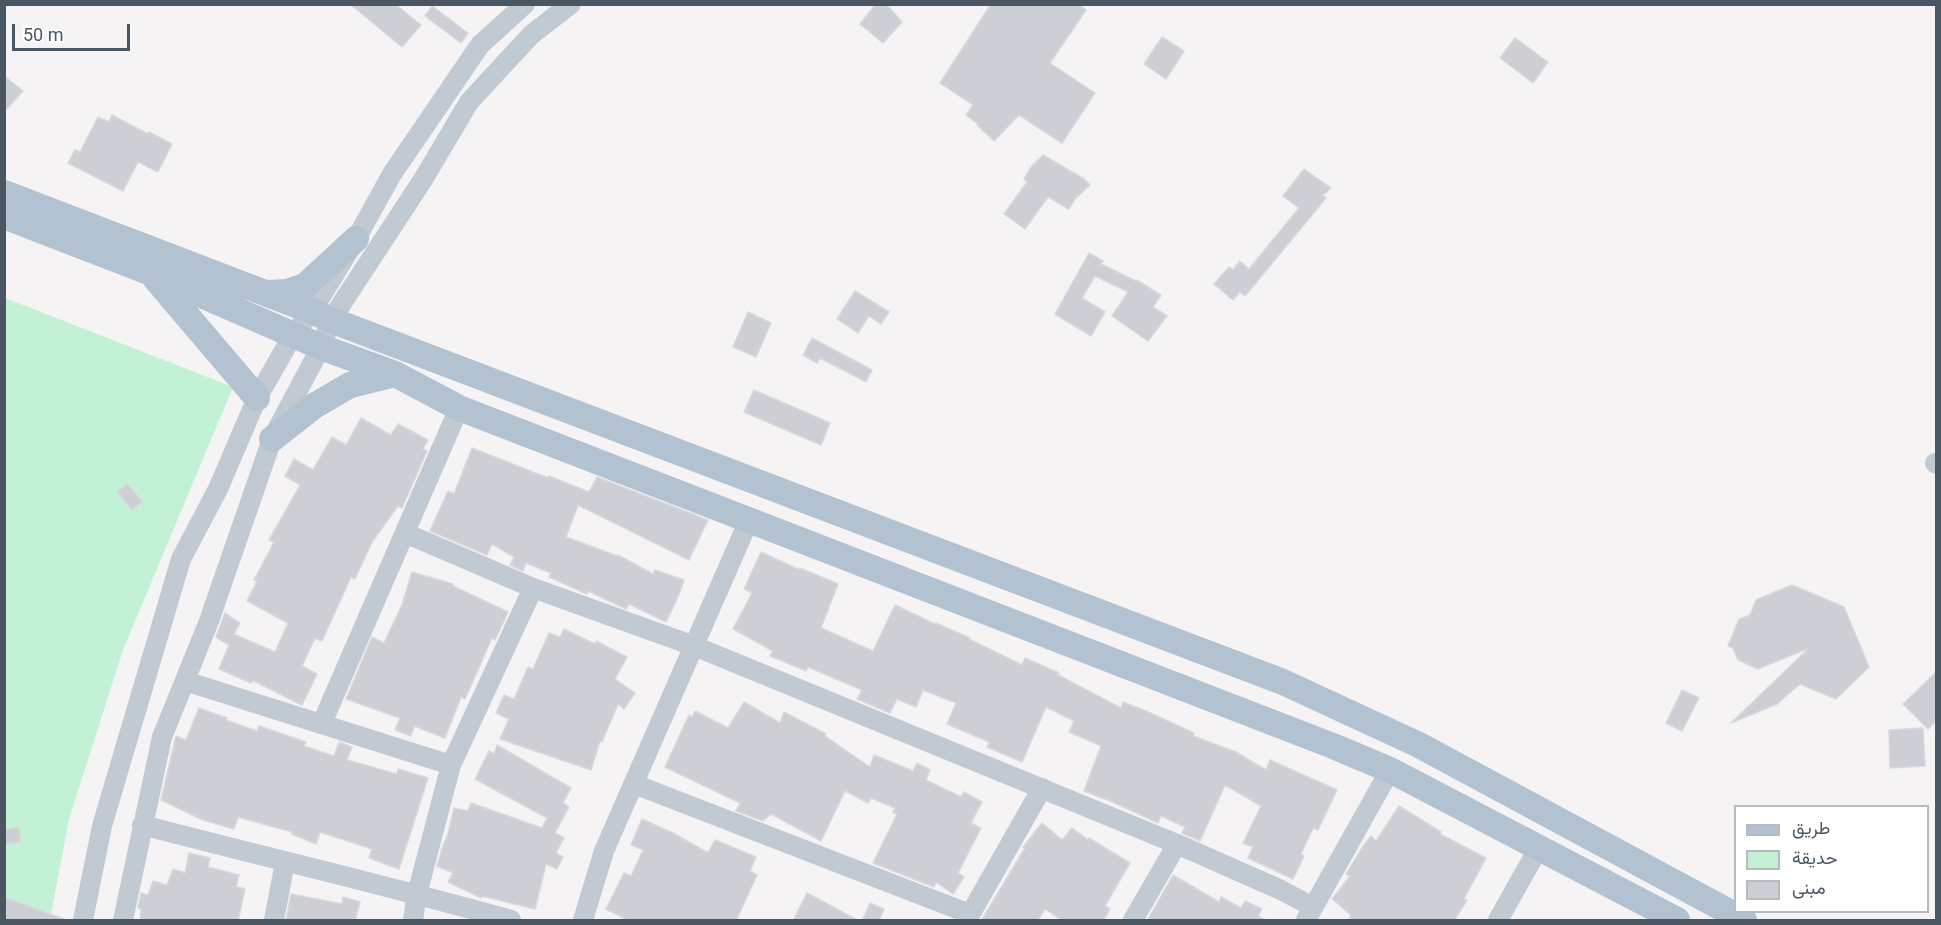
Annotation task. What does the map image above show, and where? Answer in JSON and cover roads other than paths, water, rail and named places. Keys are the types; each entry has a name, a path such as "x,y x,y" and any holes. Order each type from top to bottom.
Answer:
{"main road":[{"path":"4,193 1283,682 1419,745 1744,921"},
{"path":"4,216 151,273 321,347 395,374 459,408 1333,746 1389,770 1677,921"},
{"path":"264,293 287,292 306,286 356,239"},
{"path":"151,273 257,398"},
{"path":"272,439 314,406 350,385 395,374"}],"street":[{"path":"123,921 162,737 209,621 272,439 321,347 321,316 356,239 392,174 480,45 525,4"},
{"path":"83,921 102,826 181,559 218,489 257,398 292,335 321,316 423,178 469,102 532,34 571,4"},
{"path":"322,723 459,408"},
{"path":"583,921 604,851 749,520"},
{"path":"405,533 533,588 694,646 1177,844 1281,890 1309,914 1389,770"},
{"path":"413,921 417,894 451,765 533,588"},
{"path":"185,681 451,765"},
{"path":"634,784 969,917 1042,788"},
{"path":"142,825 417,894 511,921"},
{"path":"1133,921 1177,844"},
{"path":"1498,921 1538,849"},
{"path":"274,921 285,862"}]}
